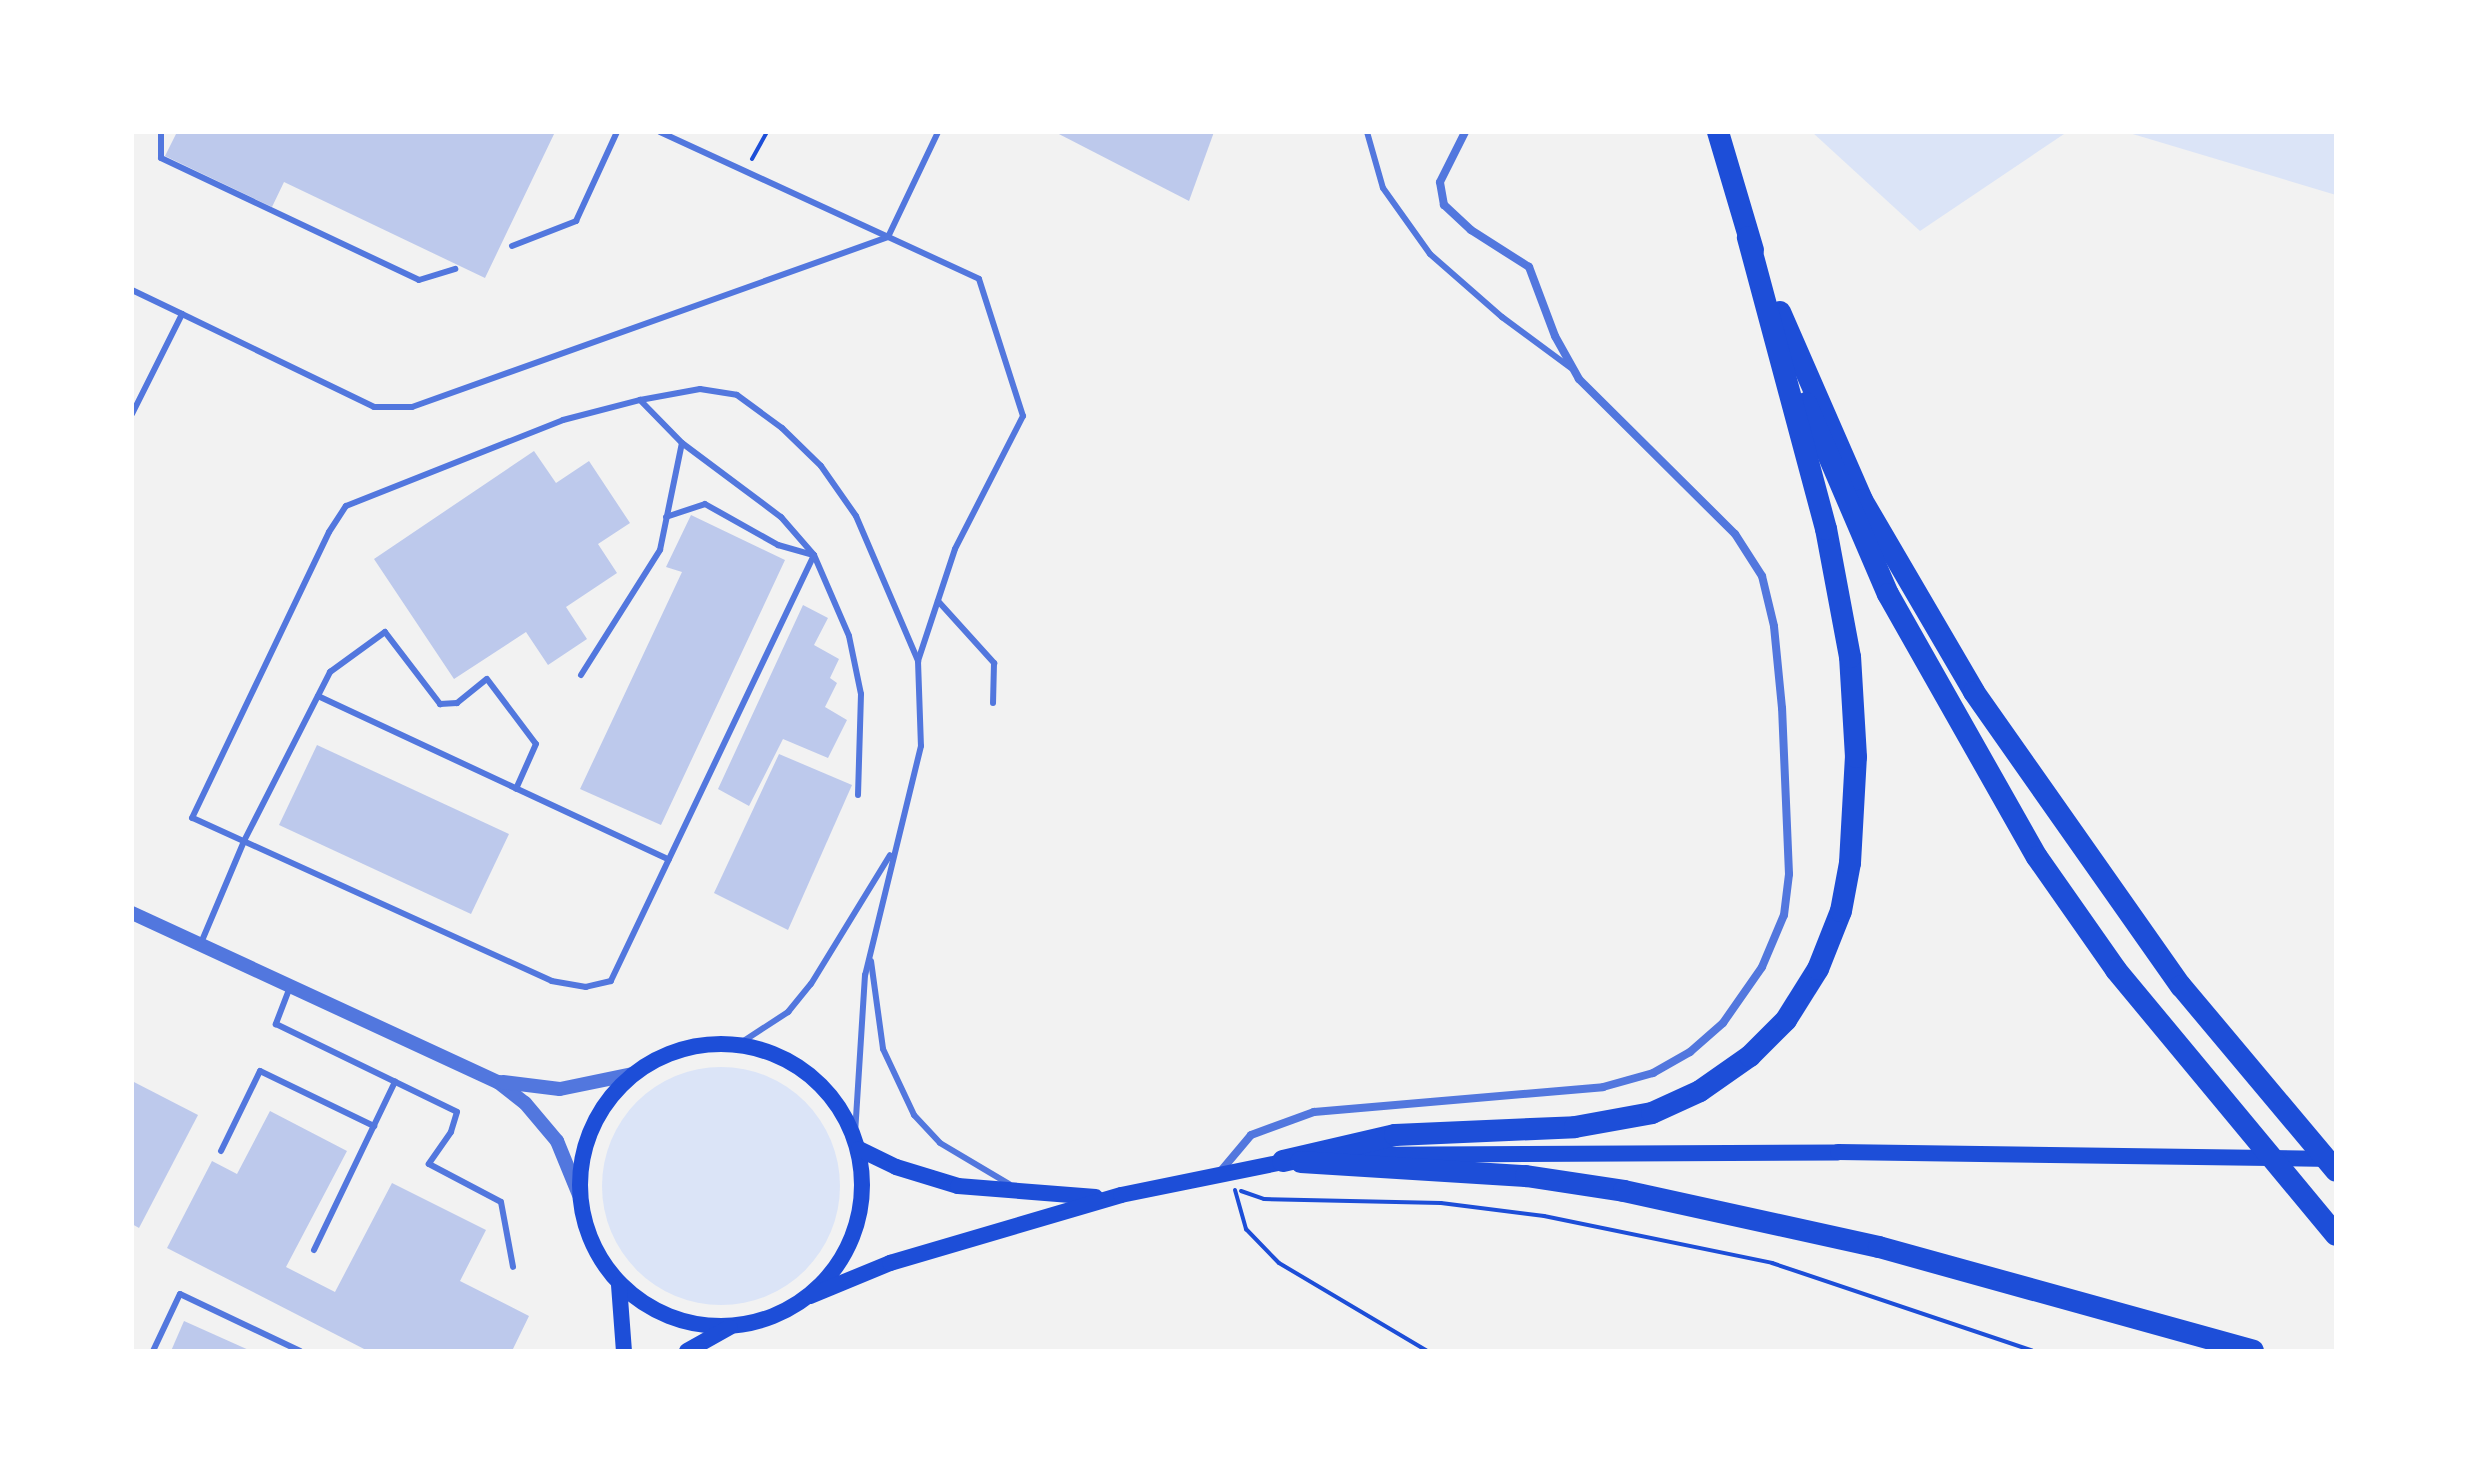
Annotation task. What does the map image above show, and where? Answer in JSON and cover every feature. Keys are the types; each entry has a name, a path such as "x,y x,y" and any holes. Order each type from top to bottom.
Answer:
{"highway":[{"path":"1283,1161 1395,1135 1575,1127 1652,1113 1700,1091 1750,1056 1786,1020 1818,969 1841,911 1850,863 1856,757 1853,685 1833,557 1718,132"},
{"path":"1748,237 1862,500 1939,637 2094,868 2294,1126 2336,1171"},
{"path":"1748,237 1841,492 1932,679 2037,857 2116,970 2241,1128 2336,1235"},
{"path":"1283,1161 1526,1176 1624,1191 1879,1247 2253,1351"}],"main road":[{"path":"810,1296 838,1266 856,1229 863,1189 857,1142 836,1101 809,1073 776,1054 739,1044 701,1045 665,1055 633,1074 609,1099 591,1128 581,1161 579,1195 585,1228 619,1285 652,1310 689,1324 730,1327 773,1318 810,1296 890,1263 1121,1195 1283,1161 1390,1153 1667,1152 2336,1159"},
{"path":"857,1142 896,1167 958,1186 1050,1198 1121,1195"},
{"path":"619,1285 624,1351"},
{"path":"687,1351 730,1327"}],"street":[{"path":"1220,1172 1251,1135 1314,1112 1603,1087 1644,1077 1682,1057 1723,1023 1775,942 1789,874 1780,686 1762,576 1735,534 1596,399 1571,368 1529,267 1459,221 1439,196 1440,182 1465,132"},
{"path":"132,913 498,1082 525,1103 557,1141 579,1195"},
{"path":"498,1082 560,1089 633,1074"}],"lane":[{"path":"161,132 161,158 405,274 419,280 455,269"},
{"path":"512,246 576,221 617,132"},
{"path":"660,132 979,279 1023,416 955,549 918,661 921,746 911,799 894,848 870,950 857,1142"},
{"path":"132,290 374,407 412,407 888,237 938,132"},
{"path":"1367,132 1383,188 1416,237 1502,317 1571,368"},
{"path":"132,414 182,314"},
{"path":"814,555 611,981 586,987 552,981 192,818 329,532 346,506 563,420 640,400 700,389 737,395 782,428 821,466 856,516 918,661"},
{"path":"640,400 682,443 781,517 814,555 849,636 861,694 858,795"},
{"path":"581,675 660,550 682,443"},
{"path":"666,517 705,504 778,545 814,555"},
{"path":"938,601 994,663 993,703"},
{"path":"200,945 244,841 330,672 385,632 440,704 457,703 487,679 536,744 516,789"},
{"path":"318,696 669,860"},
{"path":"739,1044 788,1012 811,984 894,848"},
{"path":"870,950 883,1049 914,1115 975,1167 1050,1198"},
{"path":"290,987 276,1024 457,1112 451,1132 429,1164 501,1202 513,1267"},
{"path":"221,1151 260,1071 374,1126"},
{"path":"314,1250 395,1082"},
{"path":"153,1351 180,1294 300,1351"}],"path":[{"path":"745,171 767,132"},
{"path":"1220,1172 1234,1188 1246,1229 1279,1263 1427,1351"},
{"path":"1234,1188 1264,1199 1441,1203 1574,1222 1772,1263 2034,1351"}],"shaded area":[{"path":"1812,132 2067,132 1920,231"},
{"path":"2126,132 2336,132 2336,195"},
{"path":"721,1067 744,1069 767,1076 805,1102 831,1140 838,1163 838,1209 831,1232 805,1270 767,1296 744,1303 721,1305 698,1303 675,1296 637,1270 611,1232 604,1209 602,1186 604,1163 611,1140 637,1102 675,1076 698,1069"}],"building":[{"path":"177,132 555,132 485,278 284,182 272,207 165,156"},
{"path":"1055,132 1214,132 1189,201"},
{"path":"534,451 556,483 589,461 630,523 598,544 617,573 566,607 587,639 548,665 526,632 454,679 374,559"},
{"path":"691,515 785,560 661,825 580,789 682,572 666,567"},
{"path":"803,605 828,618 814,645 839,659 830,678 837,683 825,707 847,720 828,758 783,739 749,806 718,789"},
{"path":"317,745 509,834 471,914 279,825"},
{"path":"779,754 852,785 788,930 714,893"},
{"path":"132,1081 198,1115 139,1228 132,1224"},
{"path":"270,1111 347,1151 286,1267 335,1292 392,1183 486,1230 460,1281 529,1316 512,1351 368,1351 167,1248 212,1161 237,1174"},
{"path":"184,1321 251,1351 171,1351"}]}
